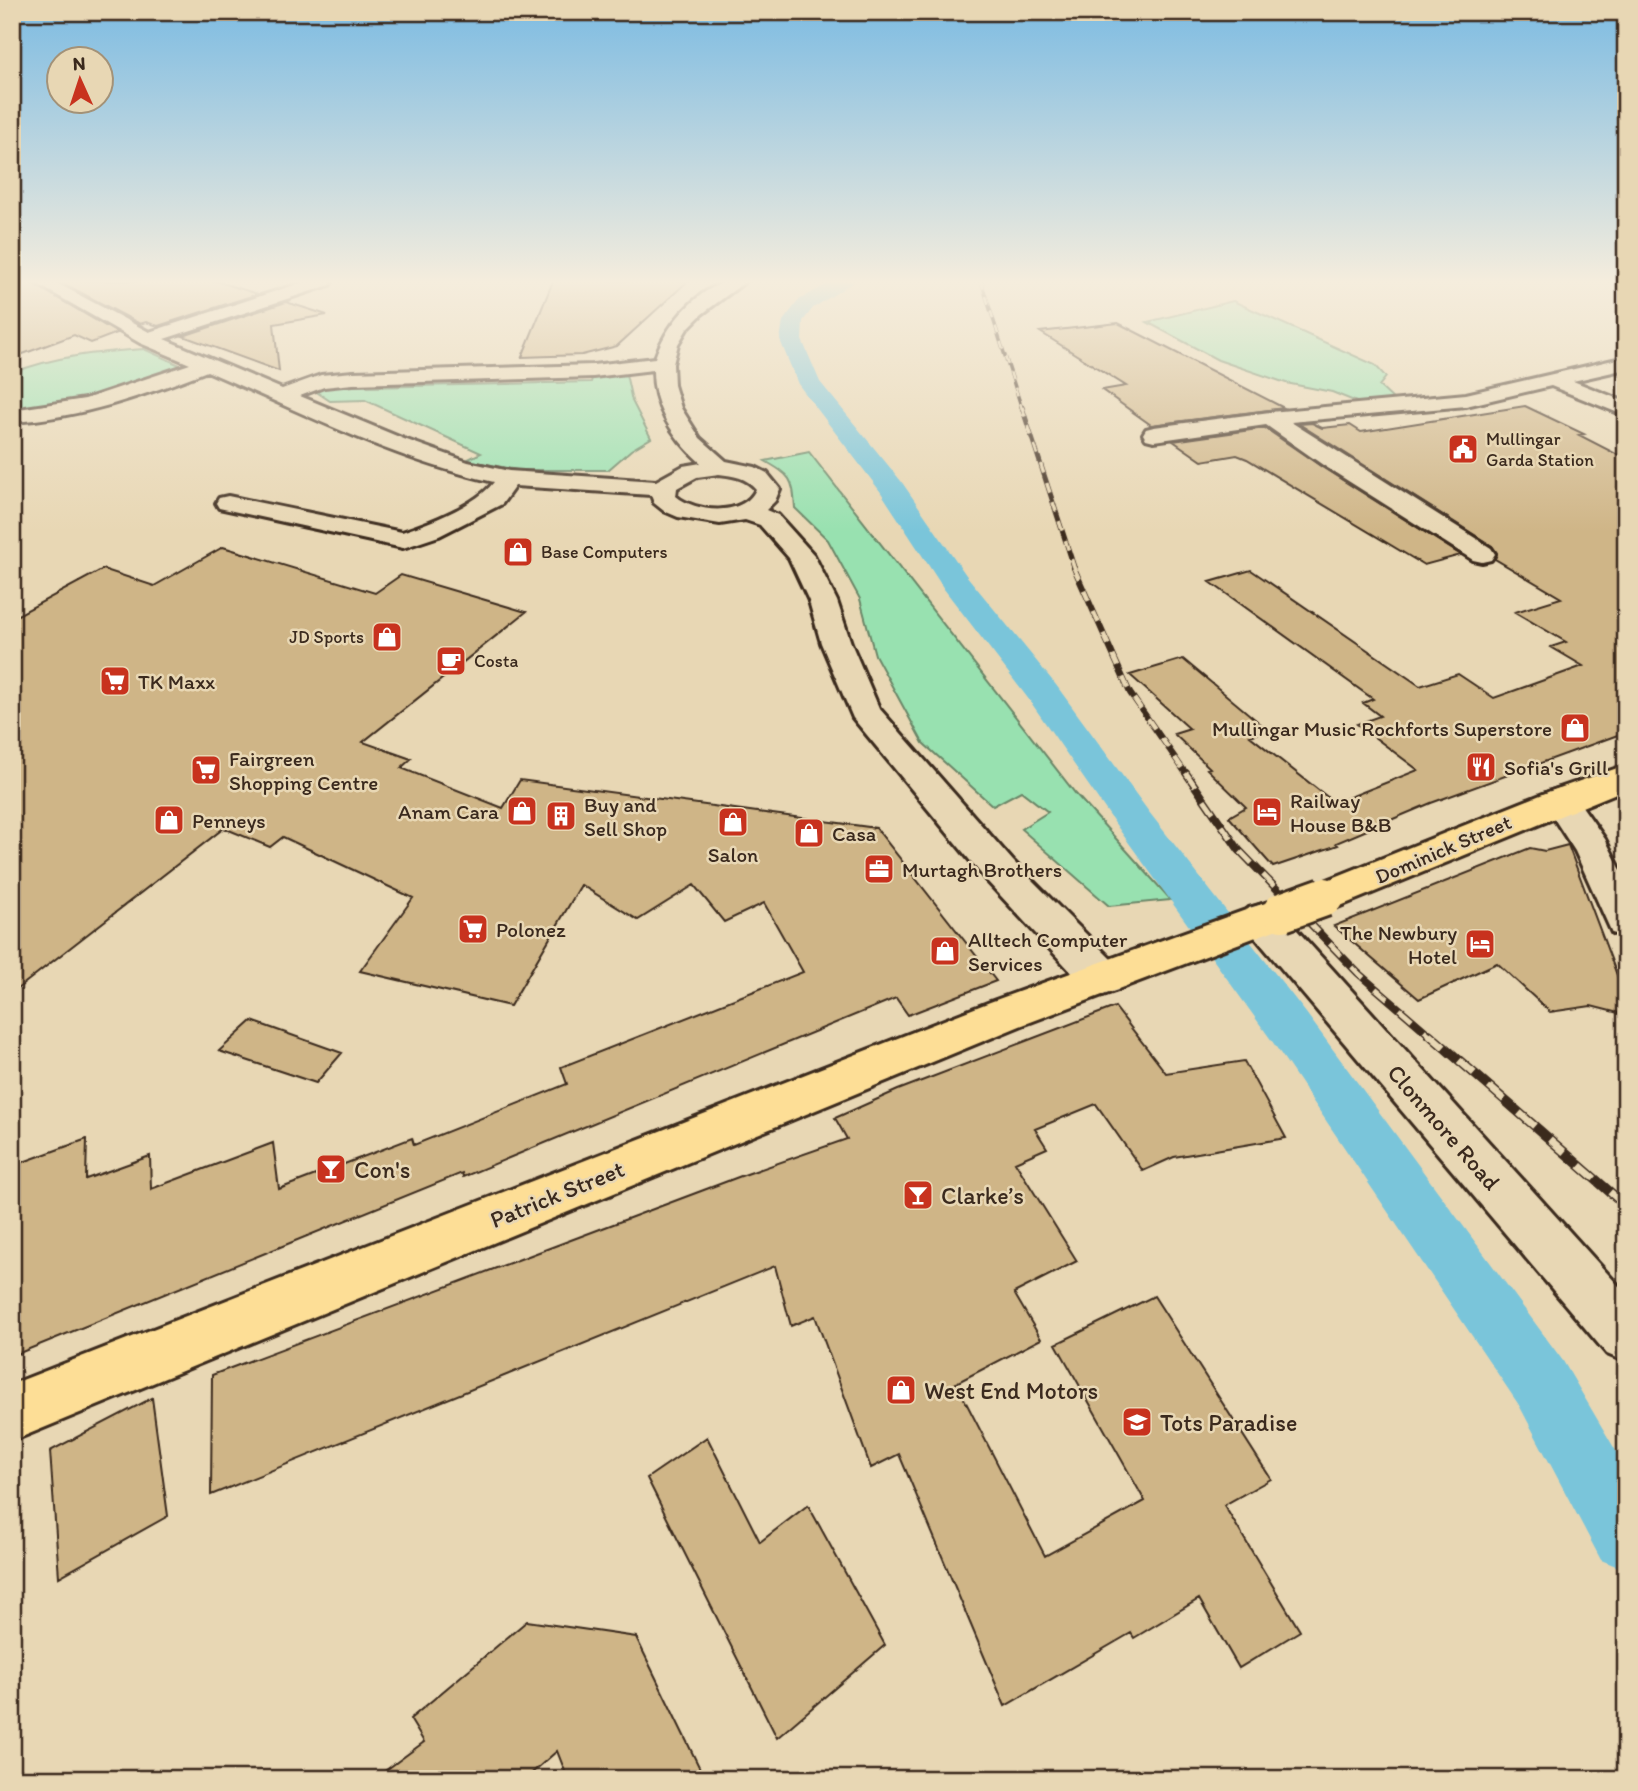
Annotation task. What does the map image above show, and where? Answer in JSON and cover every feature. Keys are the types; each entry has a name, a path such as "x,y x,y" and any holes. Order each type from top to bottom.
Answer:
{"main road":[{"name":"Dominick Street","path":"1103,978 1324,897 1560,800 1626,776"},
{"name":"Patrick Street","path":"12,1413 979,1024 1103,978"}],"street":[{"path":"12,416 69,411 113,399 207,365"},
{"path":"210,365 396,444 462,468 509,478 663,489 680,475 719,467 749,472 766,484 768,489 764,499 744,511 712,516 691,514 669,506 663,498 663,489"},
{"path":"282,396 321,381 344,379 593,370 646,365"},
{"path":"661,365 669,406 685,436 719,467"},
{"path":"1154,434 1270,418 1466,400 1619,365"},
{"path":"1553,380 1626,410"},
{"path":"1270,418 1331,460 1482,554"},
{"path":"228,503 403,540 430,531 493,499 509,478"},
{"path":"744,511 769,520 801,555 823,601 836,643 864,711 1000,871 1103,978"},
{"path":"1560,800 1592,848 1626,922"},
{"name":"Clonmore Road","path":"1268,917 1626,1335"}],"green space":[{"path":"38,365 182,366 86,400 45,408 12,409 12,373"},
{"path":"1232,365 1374,365 1386,377 1379,386 1396,402 1364,405 1332,392 1286,383"},
{"path":"626,374 632,401 651,438 631,450 608,470 517,470 466,460 481,453 365,400 330,401 315,391 330,384 371,381 368,387 591,382 593,376"},
{"path":"809,452 1075,793 1171,900 1109,906 1021,829 1048,812 1021,791 993,806 923,743 875,655 860,599 828,540 795,508 789,479 765,461"}],"building":[{"path":"261,365 278,365 279,371"},
{"path":"1092,365 1199,365 1284,408 1151,425 1102,390 1126,386"},
{"path":"1525,406 1584,434 1579,435 1626,459 1626,732 1431,803 1336,843 1338,845 1273,867 1229,817 1246,807 1174,734 1190,729 1130,675 1183,659 1268,730 1250,736 1335,803 1418,770 1357,724 1380,716 1363,703 1373,699 1210,582 1251,570 1420,686 1458,674 1494,698 1583,666 1551,647 1566,642 1515,612 1561,598 1495,559 1497,553 1492,546 1299,424 1312,423 1322,428 1350,425 1361,432"},
{"path":"1265,428 1461,555 1424,565 1247,459 1237,455 1202,461 1173,441"},
{"path":"223,547 375,593 401,575 526,612 363,742 411,759 401,768 503,808 520,780 876,828 996,981 908,1015 896,998 463,1177 462,1173 12,1356 12,1166 87,1139 86,1179 150,1156 151,1189 273,1143 279,1189 412,1138 414,1145 567,1084 561,1067 803,972 764,903 724,922 694,885 638,920 581,885 510,1006 360,971 413,898 283,837 270,847 224,828 12,993 12,618 103,569 154,586"},
{"name":"The Newbury Hotel","path":"1568,845 1626,999 1626,1015 1591,1006 1550,1012 1497,963 1419,999 1334,926 1530,848 1545,851"},
{"path":"1115,1007 1166,1073 1244,1061 1286,1138 1174,1157 1143,1171 1096,1104 1035,1129 1047,1148 1015,1162 1077,1261 1014,1293 1041,1339 956,1383 1045,1556 1145,1501 1056,1344 1154,1296 1271,1479 1224,1505 1300,1631 1239,1668 1199,1599 1134,1638 1131,1633 1005,1706 899,1454 871,1468 815,1316 791,1326 775,1266 211,1495 212,1375 741,1176 847,1139 835,1118 898,1090"},
{"path":"252,1021 342,1053 316,1083 219,1051"},
{"path":"152,1398 168,1516 59,1577 50,1451"},
{"path":"707,1437 760,1542 808,1505 885,1645 777,1738 647,1478"},
{"path":"527,1621 636,1637 705,1779 568,1779 557,1751 525,1779 374,1779 424,1742 410,1719"}],"waterway":[{"path":"801,365 809,384 891,487 955,582 1043,693 1135,822 1289,1027 1541,1383 1626,1535"}],"railway":[{"path":"1008,365 1022,409"},
{"path":"1022,407 1075,570"},
{"path":"1074,568 1130,693 1187,775"},
{"path":"1186,773 1239,850 1358,973 1431,1036"},
{"path":"1429,1034 1626,1206"}],"place":[{"name":"Mullingar Garda Station","path":"1463,449"},
{"name":"Base Computers","path":"518,552"},
{"name":"JD Sports","path":"387,637"},
{"name":"Costa","path":"451,661"},
{"name":"TK Maxx","path":"115,681"},
{"name":"Mullingar Music Rochforts Superstore","path":"1575,728"},
{"name":"Sofia's Grill","path":"1481,767"},
{"name":"Fairgreen Shopping Centre","path":"206,770"},
{"name":"Anam Cara","path":"522,811"},
{"name":"Railway House B&B","path":"1267,812"},
{"name":"Buy and Sell Shop","path":"561,816"},
{"name":"Penneys","path":"169,820"},
{"name":"Salon","path":"733,822"},
{"name":"Casa","path":"809,833"},
{"name":"Murtagh Brothers","path":"879,869"},
{"name":"Polonez","path":"473,929"},
{"name":"The Newbury Hotel","path":"1480,944"},
{"name":"Alltech Computer Services","path":"945,951"},
{"name":"Con's","path":"331,1169"},
{"name":"Clarke’s","path":"918,1195"},
{"name":"West End Motors","path":"901,1390"},
{"name":"Tots Paradise","path":"1137,1422"}]}
